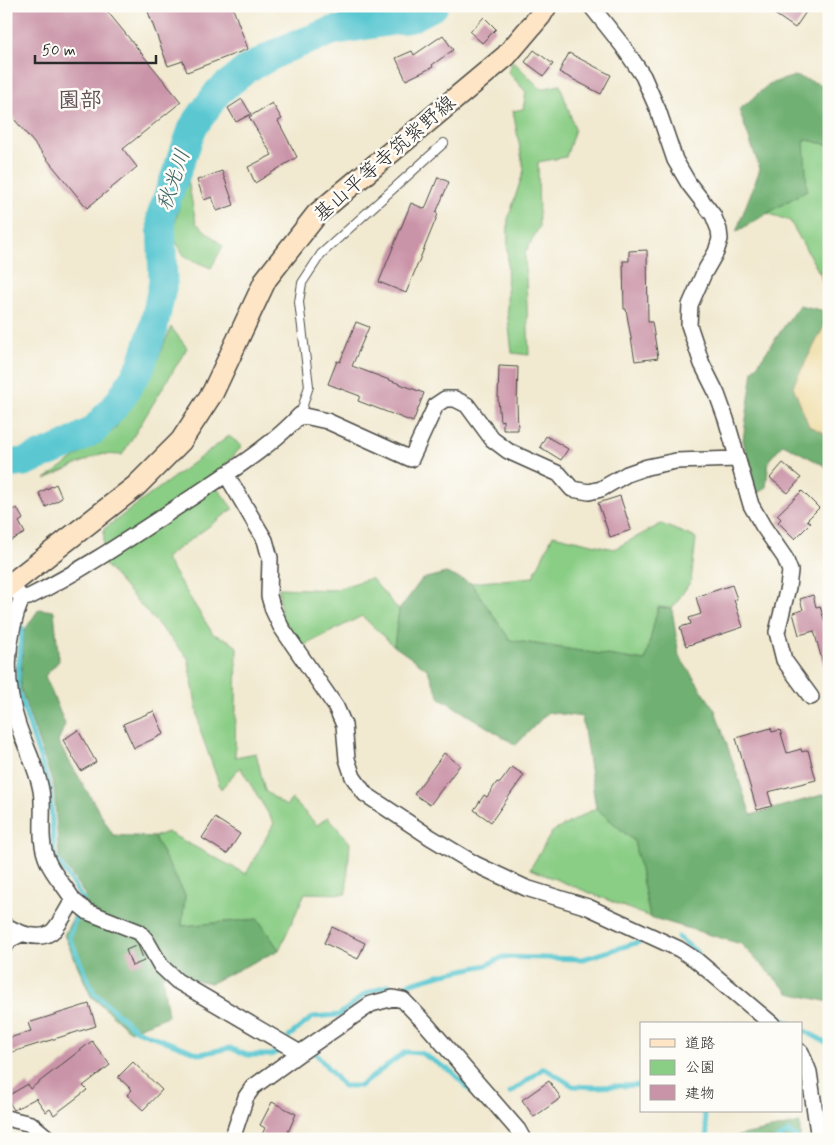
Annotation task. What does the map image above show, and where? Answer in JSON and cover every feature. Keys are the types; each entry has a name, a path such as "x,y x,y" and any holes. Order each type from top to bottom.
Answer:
{"main road":[{"name":"基山平等寺筑紫野線","path":"13,590 136,486 181,441 213,392 266,279 318,214 506,56 540,16 546,6"}],"street":[{"path":"591,6 622,44 643,76 658,110 675,160 689,184 713,215 719,230 720,239 716,252 704,273 690,305 689,325 702,364 717,394 751,505 762,526 785,558 790,571 777,632 784,660 811,697"},
{"path":"300,1053 176,981 161,966 146,940 139,932 88,912 73,900 48,862 41,840 43,804 40,789 17,723 10,694 8,660 14,616 13,590 29,597 95,560 226,474 288,429 300,415 327,422 411,459 436,405 445,399 455,399 467,405 492,439 503,447 559,474 572,489 589,492 601,489 627,474 647,467 676,461 737,459"},
{"path":"226,474 265,540 270,558 269,596 272,610 281,628 336,707 344,725 347,760 353,777 365,794 474,864 526,888 588,907 679,949 696,960 770,1022"},
{"path":"6,926 21,934 42,936 53,931 73,900"},
{"path":"6,945 9,940 21,934"},
{"path":"232,1139 246,1097 253,1087 371,1004 393,998 403,1000 426,1024 512,1123 523,1139"},
{"path":"802,1054 809,1072 819,1139"},
{"path":"6,1118 31,1124 49,1139"}],"lane":[{"path":"300,415 309,386 299,302 302,283 321,254 444,143"}],"green space":[{"path":"513,61 541,89 560,85 575,129 566,157 538,162 539,227 525,253 529,355 512,353 507,309 508,219 524,170 513,111 523,109 526,92 508,72"},
{"path":"795,76 829,87 829,145 804,139 807,190 736,232 760,169 739,110 769,84"},
{"path":"803,139 829,145 829,251 820,274 790,221 767,213 807,190"},
{"path":"187,175 196,223 223,246 211,268 185,257 172,235"},
{"path":"799,305 829,312 829,317 793,386 809,426 829,435 829,468 783,444 769,460 766,488 756,494 743,440 753,371"},
{"path":"171,327 187,348 122,455 100,454 45,479 114,430 151,375"},
{"path":"229,436 242,446 212,481 233,509 165,558 213,634 228,640 237,647 235,757 256,753 265,791 286,806 292,799 317,825 328,817 350,843 346,894 305,893 279,950 258,919 182,926 185,895 154,837 167,832 246,874 274,823 240,767 221,789 201,733 188,658 103,563 104,529"},
{"path":"661,524 696,538 691,581 672,609 658,607 645,661 510,640 471,583 533,577 553,535 614,549"},
{"path":"446,573 471,583 510,640 645,661 658,607 672,609 679,656 715,710 751,815 829,793 829,1002 789,993 741,944 650,917 634,841 596,808 582,717 548,712 516,745 440,698 427,669 394,646 399,610 422,579"},
{"path":"371,578 399,610 394,646 362,616 303,646 281,617 279,588 333,590"},
{"path":"39,609 54,611 59,661 45,676 65,724 58,742 113,835 154,837 185,895 182,926 258,919 279,950 211,983 162,975 168,1016 130,1031 91,996 64,935 85,895 59,857 54,787 20,687 24,631"},
{"path":"596,808 634,841 650,917 530,869 552,832"},
{"path":"800,1123 800,1139 723,1139"}],"sand":[{"path":"829,251 829,305 820,274"},
{"path":"829,317 829,435 809,426 793,386"}],"building":[{"path":"6,6 103,6 181,102 123,149 137,167 87,208 6,109"},
{"path":"146,6 232,6 248,49 187,72 183,61 168,66"},
{"path":"763,6 810,6 795,28"},
{"path":"484,17 496,29 482,43 470,32"},
{"path":"443,35 453,50 432,65 433,67 406,80 396,58 412,51 414,55"},
{"path":"534,50 553,64 544,76 525,62"},
{"path":"569,53 611,75 601,94 559,72"},
{"path":"242,99 251,114 236,122 228,108"},
{"path":"272,103 282,119 278,121 297,157 255,183 248,167 272,155 249,117"},
{"path":"222,171 234,205 217,211 212,197 204,200 197,180"},
{"path":"438,177 449,182 406,293 379,282 411,203 425,209"},
{"path":"647,250 648,322 652,322 658,358 635,361 626,309 624,309 623,261 629,261 629,251"},
{"path":"356,322 369,327 352,366 424,393 413,422 358,401 360,396 328,384 337,361 340,362"},
{"path":"499,366 518,367 518,430 503,430 503,420 500,421 498,399"},
{"path":"546,436 568,449 561,460 540,447"},
{"path":"783,463 801,478 788,493 770,478"},
{"path":"56,484 62,498 46,507 39,493"},
{"path":"802,491 819,508 807,520 811,523 795,539 778,522 781,519 777,515"},
{"path":"620,496 631,530 610,537 598,503"},
{"path":"6,499 13,510 17,508 23,519 19,522 25,533 6,543"},
{"path":"732,585 737,599 734,600 743,627 686,646 680,627 691,624 689,618 701,614 696,597"},
{"path":"813,595 816,607 820,606 829,636 829,670 825,671 814,631 799,635 793,613 803,610 800,599"},
{"path":"154,711 164,734 134,748 123,724"},
{"path":"771,728 772,732 780,730 787,753 801,749 802,752 808,750 816,780 768,792 772,806 757,810 736,738"},
{"path":"78,730 96,762 81,771 63,740"},
{"path":"444,753 460,765 430,805 414,794"},
{"path":"512,767 524,775 491,822 474,810 484,795 487,797 497,782 500,783"},
{"path":"215,818 240,834 227,854 202,838"},
{"path":"332,927 365,943 358,959 324,943"},
{"path":"138,945 144,961 132,966 126,950"},
{"path":"89,1004 96,1026 6,1054 6,1039 31,1031 28,1023"},
{"path":"92,1041 110,1065 83,1086 87,1090 54,1115 50,1109 46,1112 36,1098 14,1110 6,1097 28,1084 30,1089"},
{"path":"133,1062 162,1090 143,1110 127,1095 132,1090 118,1077"},
{"path":"549,1081 561,1098 534,1117 522,1100"},
{"path":"272,1102 296,1114 285,1139 260,1139 265,1128 260,1125"}],"waterway":[{"name":"秋光川","path":"6,464 24,462 65,446 94,430 120,400 141,366 153,330 163,283 161,215 193,127 218,92 247,69 285,49 332,31 411,18 434,6"},
{"path":"22,627 17,688 50,789 54,855 83,900"},
{"path":"76,917 69,937 94,993 136,1030 200,1054 230,1048 247,1055 271,1055 279,1051"},
{"path":"678,937 698,953"},
{"path":"408,984 439,975 487,965 503,957 583,959 639,942"},
{"path":"289,1036 313,1017 339,1015 367,993 389,985"},
{"path":"765,1010 787,1022"},
{"path":"802,1030 829,1044"},
{"path":"317,1055 343,1086 360,1086 405,1052 421,1053 452,1072 486,1106"},
{"path":"510,1093 544,1068 573,1086 640,1085"},
{"path":"703,1112 708,1139"},
{"path":"777,1139 789,1132 798,1139"}],"district":[{"name":"園部","path":"80,101"}]}
